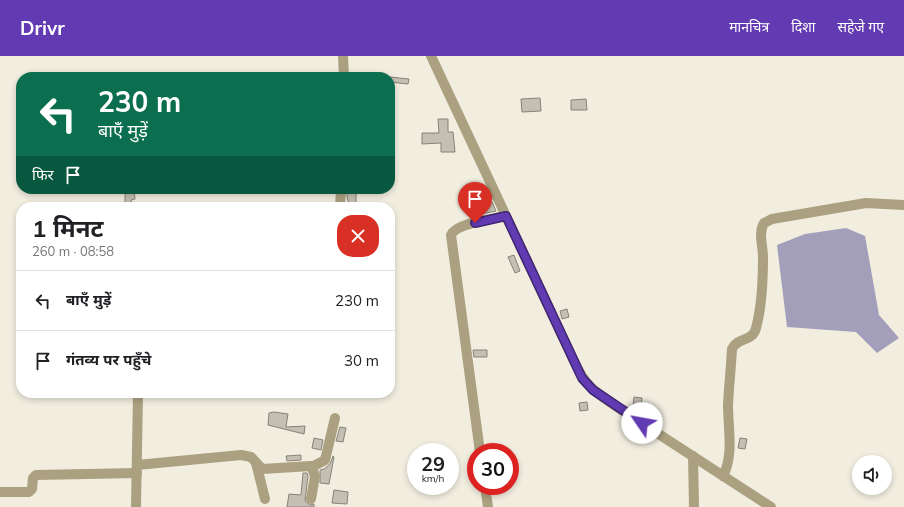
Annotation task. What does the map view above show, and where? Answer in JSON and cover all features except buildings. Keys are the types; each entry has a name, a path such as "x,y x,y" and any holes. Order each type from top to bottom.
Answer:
{"street":[{"path":"343,56 344,72"},
{"path":"431,56 586,384 596,393 693,456 725,472 771,507"},
{"path":"725,472 730,436 728,406 732,349 738,342 750,338 755,332 762,286 763,257 761,232 764,223 772,219 866,203 904,205"},
{"path":"479,443 451,235 459,227 506,216"},
{"path":"136,507 138,398"},
{"path":"0,492 29,492 32,489 33,478 36,474 137,469 241,455 251,457 262,469 312,467 325,460 335,418"},
{"path":"693,456 694,507"},
{"path":"256,463 265,499"},
{"path":"311,499 315,476 312,467"},
{"path":"486,495 488,507"}],"shaded area":[{"path":"846,228 865,236 879,315 899,338 877,353 856,332 787,327 777,245 805,234"}],"route":[{"path":"475,223 506,216 582,378 593,390 642,423"}]}
